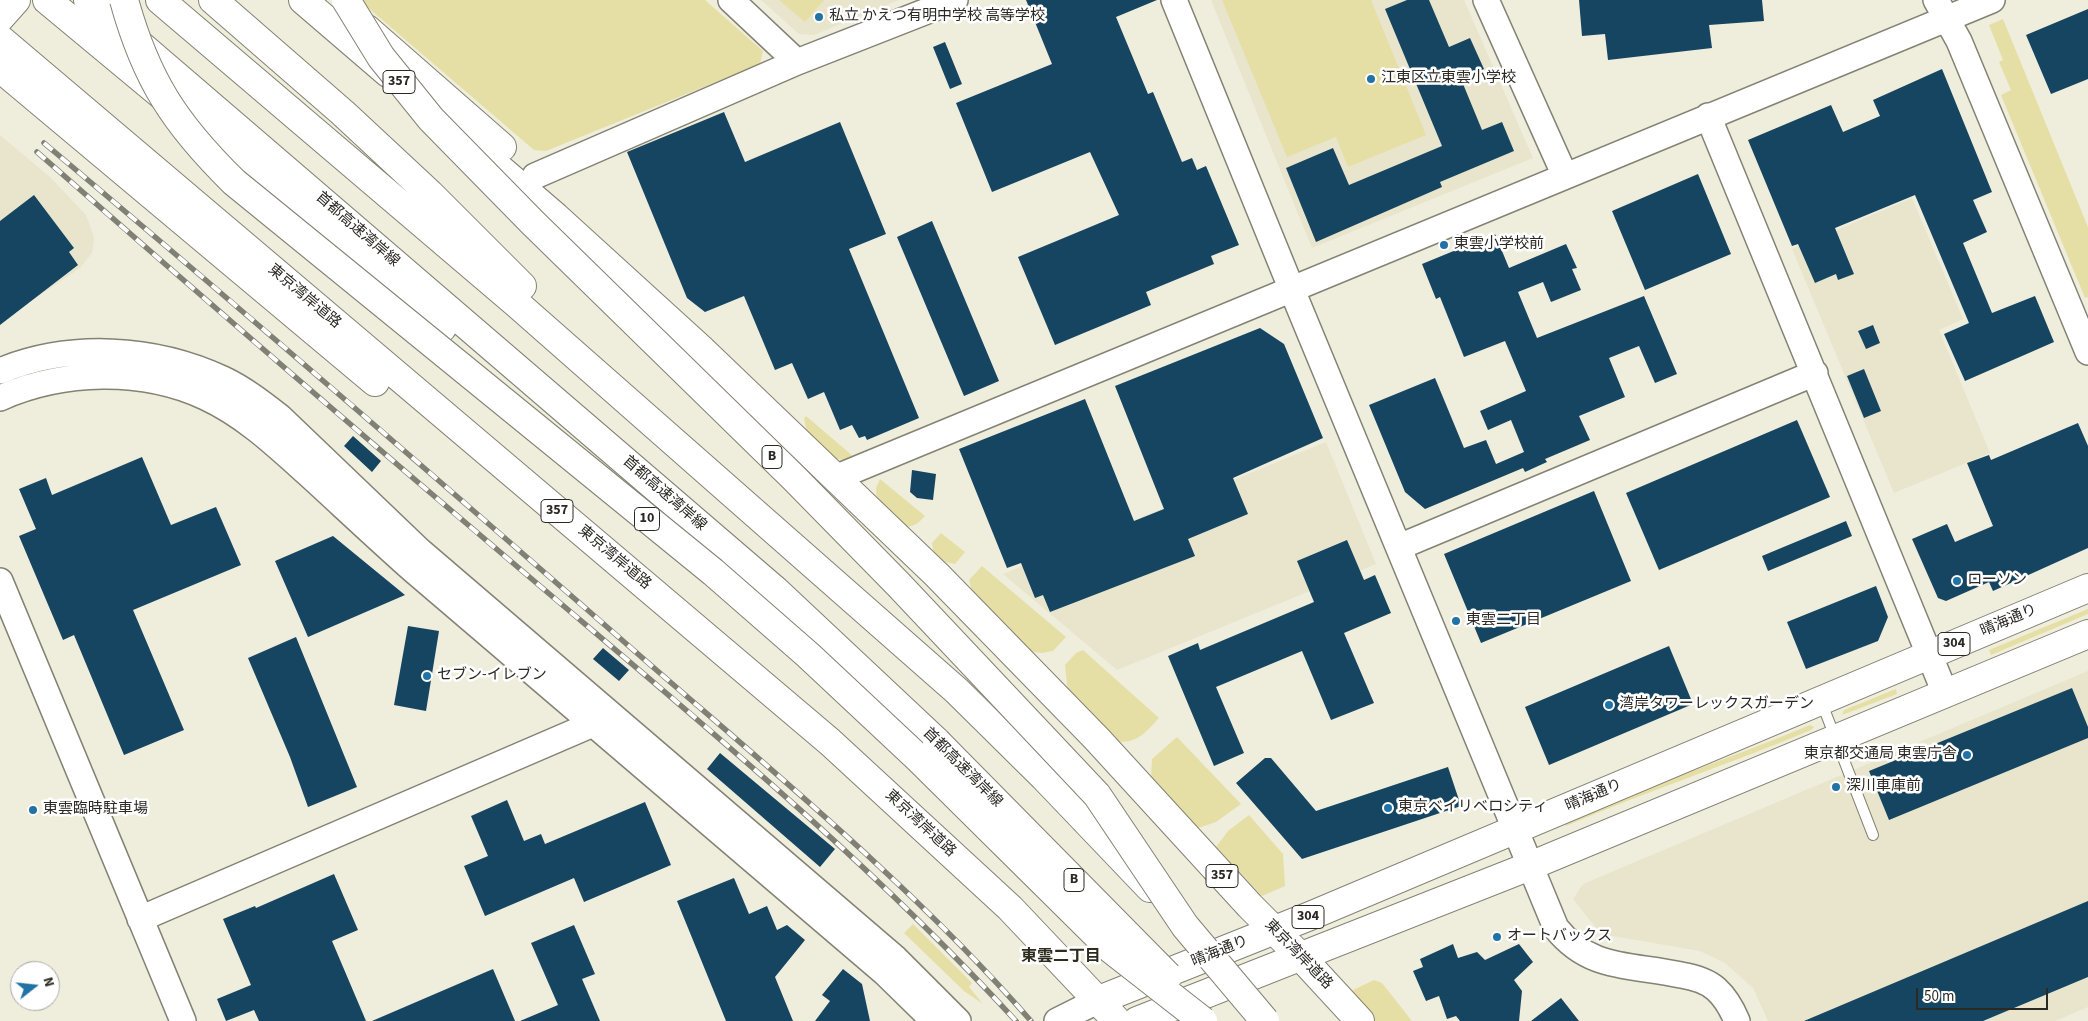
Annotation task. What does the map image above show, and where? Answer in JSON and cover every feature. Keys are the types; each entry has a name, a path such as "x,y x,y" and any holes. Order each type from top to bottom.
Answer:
{"main road":[{"path":"0,18 16,0"},
{"path":"47,0 474,354 775,590"},
{"name":"首都高速湾岸線","path":"88,0 775,590 937,742 1128,935 1210,1021"},
{"name":"10","path":"124,0 143,60 162,97 190,137 234,182 720,579 808,655 918,758 1112,950 1203,1021"},
{"name":"B","path":"160,0 516,303 957,691 1044,777 1185,926 1265,1021"},
{"path":"213,0 343,113 430,194 542,307 770,514 808,558"},
{"name":"東京湾岸道路","path":"303,0 556,217 701,349 937,575 1097,738 1250,906 1301,957 1360,1021"},
{"path":"334,0 534,176 701,349"},
{"name":"B","path":"346,0 381,57 438,125 533,222 877,562 1097,795 1185,926"},
{"name":"東京湾岸道路","path":"0,39 735,660 897,802 1010,908 1117,1021"},
{"name":"357","path":"2,69 329,344 471,459 536,493"},
{"name":"晴海通り","path":"1099,1000 1515,830 2088,588"},
{"name":"304","path":"1137,1021 1530,866 2088,634"}],"street":[{"path":"731,0 797,62"},
{"path":"534,176 797,62 955,0"},
{"path":"1174,0 1556,928 1580,952 1608,964 1695,978 1715,988 1731,1007 1737,1021"},
{"path":"1486,0 1565,176"},
{"path":"835,478 1708,116 1940,10 1992,0"},
{"path":"1940,10 1959,41 2088,352"},
{"path":"1708,116 1945,693"},
{"path":"0,371 32,360 69,354 119,352 162,359 196,369 222,379 259,401 280,417 420,551 895,958 958,1021"},
{"path":"1399,548 1815,373"},
{"path":"0,398 40,384 70,379 104,377 163,383 201,395 222,405 261,432 410,567 885,973 934,1021"},
{"path":"0,581 183,1021"},
{"path":"140,919 593,724"},
{"path":"1058,1021 1099,1000"}],"lane":[{"path":"1821,701 1873,835"}],"shaded area":[{"path":"359,0 705,0 763,51 760,64 546,151 534,150"},
{"name":"私立 かえつ有明中学校 高等学校","path":"761,0 899,0 814,35 799,34"},
{"path":"779,0 824,0 805,22"},
{"name":"江東区立東雲小学校","path":"1211,0 1464,0 1533,158 1312,248"},
{"path":"1222,0 1371,0 1426,135 1348,167 1336,137 1287,157"},
{"path":"2003,19 2088,227 2088,297 2085,298 2001,95 2011,90 1999,62 2003,60 1989,25"},
{"path":"0,135 51,178 86,215 94,238 92,253 80,268 0,322"},
{"path":"1912,198 1963,319 1939,330 1990,453 1894,493 1792,249"},
{"path":"806,416 854,457 846,460 829,458 809,440 804,419"},
{"path":"1326,442 1376,564 1117,670 1003,574"},
{"path":"880,479 925,516 919,522 909,526 896,521 878,499 876,489"},
{"path":"941,533 965,552 955,564 935,560 932,543"},
{"path":"982,566 1066,637 1053,651 1042,653 1026,651 974,599 969,580"},
{"path":"2088,609 2088,614 1991,655 1989,650"},
{"path":"1083,650 1159,718 1140,736 1129,741 1116,741 1068,693 1065,665 1076,653"},
{"path":"2088,671 2088,1007 2055,1021 1768,1021 1753,988 1725,963 1700,951 1601,934 1573,899 1583,884"},
{"path":"1896,689 1897,694 1842,715 1844,710"},
{"path":"1810,725 1814,727 1811,730 1566,826 1564,821"},
{"path":"1177,737 1241,804 1216,822 1198,828 1151,779 1152,759"},
{"path":"1249,815 1283,854 1285,886 1262,896 1216,847 1228,831"},
{"path":"913,924 972,983 969,987 983,1004 964,991 904,933"},
{"path":"1374,980 1382,983 1412,1021 1375,1021 1351,991"}],"building":[{"path":"1026,0 1157,0 1116,17 1148,94 1153,92 1182,162 1192,158 1197,170 1206,166 1239,245 1211,256 1214,264 1146,292 1151,305 1055,345 1018,257 1119,215 1090,152 992,192 956,103 1052,64"},
{"path":"1407,0 1429,0 1449,47 1470,38 1484,69 1461,79 1482,130 1502,122 1514,151 1440,182 1442,187 1316,242 1286,168 1333,148 1349,185 1442,146 1385,9"},
{"path":"1579,0 1762,0 1764,21 1709,25 1712,48 1608,60 1605,34 1582,36"},
{"path":"2088,9 2088,79 2051,94 2026,35"},
{"path":"945,42 962,84 950,89 933,47"},
{"path":"1942,69 1992,192 1973,200 1987,232 1963,243 1992,313 2035,296 2054,342 1965,381 1944,334 1969,323 1915,195 1835,228 1854,274 1838,280 1836,274 1815,283 1798,244 1792,246 1748,140 1831,105 1843,132 1880,116 1873,100"},
{"path":"724,112 745,162 840,122 886,234 849,249 919,418 867,440 865,436 859,438 852,425 840,430 824,392 808,399 792,363 775,370 744,296 705,312 687,298 627,152"},
{"path":"1698,174 1731,254 1645,290 1612,211"},
{"path":"34,195 74,248 69,252 78,265 0,325 0,221"},
{"path":"932,221 999,381 964,396 897,237"},
{"path":"1495,234 1509,268 1566,244 1577,268 1572,269 1581,290 1551,302 1543,282 1518,292 1537,338 1644,296 1677,374 1655,383 1639,346 1609,358 1625,397 1579,416 1590,440 1545,459 1547,462 1525,472 1523,468 1425,509 1405,492 1369,405 1435,378 1464,448 1486,440 1496,464 1524,452 1511,420 1488,430 1480,411 1526,391 1505,341 1464,357 1440,297 1436,299 1422,264"},
{"path":"1873,325 1880,343 1866,349 1858,331"},
{"path":"1260,328 1284,344 1323,438 1233,478 1248,514 1188,539 1195,556 1050,612 1043,595 1035,598 1021,563 1007,568 959,449 1085,399 1134,521 1164,509 1115,386"},
{"path":"1864,369 1881,411 1864,418 1847,376"},
{"path":"1797,420 1830,497 1659,570 1626,493"},
{"path":"2078,423 2088,446 2088,548 1993,591 1989,582 1946,601 1938,598 1912,539 1947,524 1955,542 1993,526 1967,463 1989,455 1991,460"},
{"path":"353,436 381,461 372,472 344,446"},
{"path":"142,457 171,525 216,507 241,565 133,610 184,730 124,755 74,635 63,640 19,536 36,529 19,489 46,478 52,495"},
{"path":"912,470 936,474 933,500 917,498 910,492"},
{"path":"1594,491 1631,581 1481,643 1444,554"},
{"path":"1846,521 1852,536 1768,571 1762,556"},
{"path":"333,536 405,595 308,637 275,561"},
{"path":"1347,540 1364,580 1375,575 1391,613 1344,633 1374,703 1331,720 1302,651 1216,687 1244,753 1214,766 1168,656 1198,643 1200,650 1314,602 1297,561"},
{"path":"1876,586 1888,617 1878,641 1806,669 1787,622"},
{"path":"408,626 439,631 426,711 394,705"},
{"path":"296,637 357,787 308,807 290,757 248,658"},
{"name":"湾岸タワーレックスガーデン","path":"1669,646 1693,704 1549,765 1525,707"},
{"path":"603,648 629,670 619,681 593,659"},
{"path":"2072,688 2088,727 2088,738 1889,820 1869,771"},
{"path":"720,753 835,849 820,867 707,769"},
{"name":"東京ベイリベロシティ","path":"1265,758 1271,758 1316,811 1448,767 1461,806 1302,859 1236,783"},
{"path":"507,800 524,841 541,834 545,844 645,802 671,865 584,902 574,878 485,916 464,866 488,856 471,816"},
{"path":"334,874 358,930 332,941 366,1021 259,1021 254,1010 226,1021 217,999 251,985 223,919 255,906 256,908"},
{"path":"734,878 749,914 767,906 777,930 787,925 805,940 775,977 793,1021 726,1021 677,901"},
{"path":"2088,901 2088,977 1983,1021 1804,1021"},
{"path":"574,925 595,974 582,979 600,1021 520,1021 558,1005 531,943"},
{"path":"1453,944 1458,958 1477,952 1485,960 1519,944 1533,962 1514,980 1522,991 1519,1021 1460,1021 1456,1016 1447,1019 1439,996 1426,1001 1413,971 1423,967 1420,959"},
{"path":"493,969 515,1021 372,1021"},
{"path":"843,969 862,984 870,1021 815,1021 830,1001 822,995"},
{"path":"1561,998 1579,1021 1531,1021"}],"railway":[{"path":"44,143 342,397 841,831 939,924 1031,1021"},
{"path":"37,152 287,370 785,796 903,906 1016,1021"}],"place":[{"name":"私立 かえつ有明中学校 高等学校","path":"819,17"},
{"name":"江東区立東雲小学校","path":"1371,79"},
{"name":"東雲小学校前","path":"1444,245"},
{"name":"ローソン","path":"1957,581"},
{"name":"東雲二丁目","path":"1456,621"},
{"name":"セブン-イレブン","path":"427,676"},
{"name":"湾岸タワーレックスガーデン","path":"1609,705"},
{"name":"東京都交通局 東雲庁舎","path":"1967,755"},
{"name":"深川車庫前","path":"1836,787"},
{"name":"東京ベイリベロシティ","path":"1388,808"},
{"name":"東雲臨時駐車場","path":"33,810"},
{"name":"オートバックス","path":"1497,937"}],"district":[{"name":"東雲二丁目","path":"1061,957"}]}
